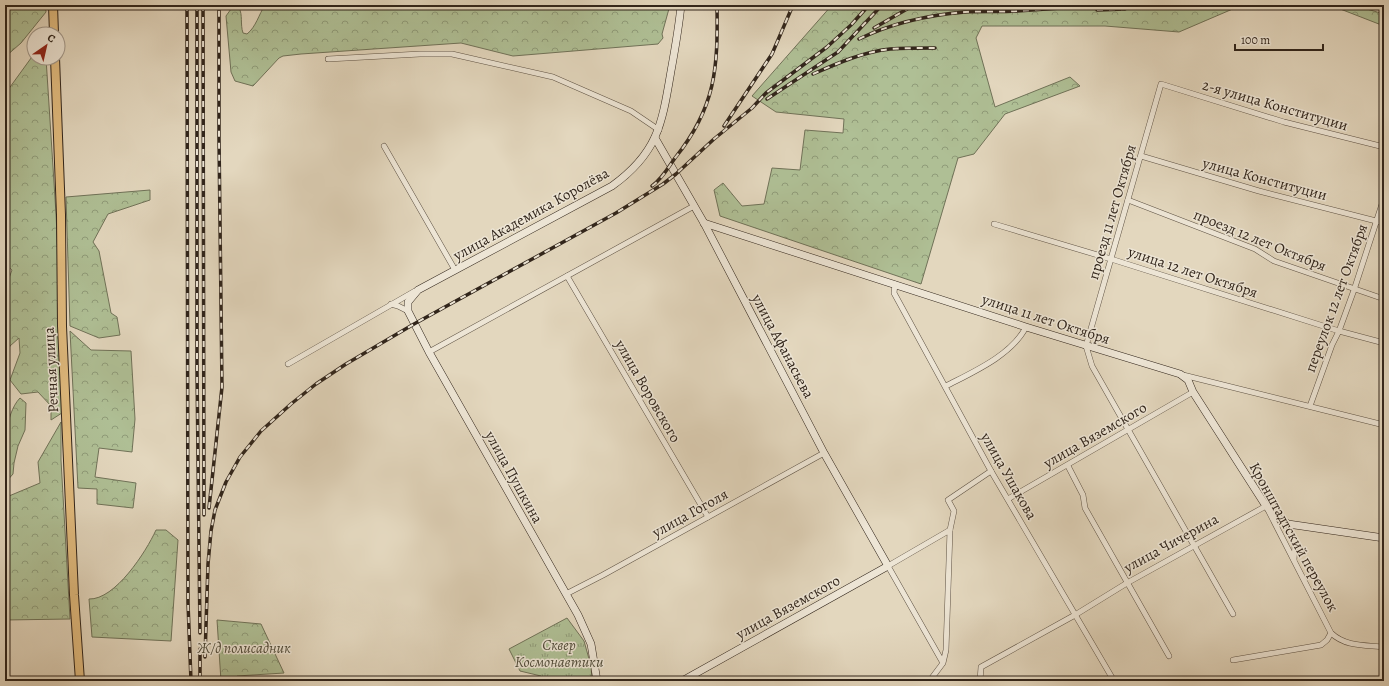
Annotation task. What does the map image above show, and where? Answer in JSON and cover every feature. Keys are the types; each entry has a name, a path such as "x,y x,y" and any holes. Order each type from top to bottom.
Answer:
{"main road":[{"path":"53,5 54,26"},
{"name":"Речная улица","path":"55,66 61,214 62,326 74,595 80,681"}],"street":[{"name":"улица Академика Королёва","path":"288,364 390,304 612,186 632,170 645,155 659,130 664,113 681,5"},
{"path":"328,59 420,54 452,54 553,77 631,111 659,130"},
{"name":"2-я улица Конституции","path":"1161,84 1284,122 1384,147"},
{"name":"проезд 11 лет Октября","path":"1086,346 1161,84"},
{"name":"улица Афанасьева","path":"655,138 704,223 824,453 888,566"},
{"path":"384,146 455,270"},
{"name":"улица Конституции","path":"1141,156 1259,191 1384,223"},
{"name":"переулок 12 лет Октября","path":"1310,406 1332,345 1340,331 1384,198"},
{"name":"проезд 12 лет Октября","path":"1128,200 1254,249 1274,261 1354,290 1384,299"},
{"path":"429,352 694,206"},
{"name":"улица 11 лет Октября","path":"704,223 1026,327 1180,374 1384,425"},
{"name":"улица 12 лет Октября","path":"994,224 1340,331 1384,343"},
{"name":"улица Воровского","path":"567,276 708,517"},
{"name":"улица Ушакова","path":"895,284 894,292 992,471 1113,679"},
{"path":"390,304 408,311 408,302 418,290"},
{"name":"улица Пушкина","path":"408,311 429,352 508,494 566,594 591,644 597,681"},
{"path":"946,386 985,365 1013,345 1021,336 1026,327"},
{"path":"1086,346 1092,366 1233,614"},
{"name":"Кронштадтский переулок","path":"1180,374 1188,380 1193,392 1266,506 1331,633"},
{"name":"улица Вяземского","path":"1008,499 1068,466 1193,392"},
{"name":"улица Гоголя","path":"566,594 824,453"},
{"path":"1068,466 1083,495 1085,508 1169,656"},
{"path":"931,681 943,663 946,650 950,530 954,511 948,500 992,471"},
{"path":"1266,506 1278,518 1288,524 1384,538"},
{"name":"улица Чичерина","path":"980,681 981,667 1075,615 1127,583 1194,545 1266,506"},
{"path":"1288,524 1295,544 1294,561"},
{"name":"улица Вяземского","path":"682,681 950,530"},
{"path":"888,566 943,663"},
{"path":"1233,660 1321,645 1327,640 1331,633 1346,643 1384,647"}],"green space":[{"path":"5,5 45,5 46,12 35,26 26,26 26,37 5,57"},
{"path":"265,5 670,5 662,34 663,38 658,44 513,56 461,43 301,54 283,56 279,58 253,86 235,81 231,72 226,16 231,9 235,7 239,8 243,33 247,34 255,24"},
{"path":"832,5 1242,5 1179,32 1105,26 982,26 976,38 995,107 1070,77 1080,86 1005,114 974,154 958,158 921,284 720,216 714,190 723,183 742,206 764,204 772,168 800,170 805,130 843,133 844,119 776,112 752,96"},
{"path":"1330,5 1353,5 1384,14 1384,26"},
{"path":"26,65 47,66 56,214 65,411 51,420 51,406 38,392 21,394 10,380 20,353 19,338 10,346 5,358 5,289 12,270 5,264 5,94"},
{"path":"150,190 150,200 108,214 93,242 99,251 111,313 117,317 120,335 99,338 70,326 66,197"},
{"path":"70,331 91,350 131,351 135,419 132,452 99,448 95,477 136,483 133,508 97,504 97,489 78,488"},
{"path":"20,398 26,403 25,430 18,446 13,474 5,483 6,433 11,414"},
{"path":"61,422 61,460 70,619 5,620 5,501 9,496 40,483 38,462"},
{"path":"156,530 166,530 178,540 171,641 92,637 89,599 99,597 109,592 119,583 137,562"},
{"name":"Сквер Космонавтики","path":"567,618 584,641 591,666 592,681 544,681 541,676 520,671 509,649"},
{"name":"Ж/д полисадник","path":"217,620 261,624 284,673 237,676 238,681 221,681"}],"railway":[{"path":"187,5 188,603 191,681"},
{"path":"197,5 197,370 200,633"},
{"path":"203,5 204,515"},
{"path":"209,508 222,387 219,5"},
{"path":"652,186 662,177 689,139 707,104 715,68 717,48 717,5"},
{"path":"724,126 772,54 793,5"},
{"path":"205,657 208,564 211,531 215,510 226,482 240,457 261,431 316,384 346,364 414,324 616,213 663,184 752,108 766,93 827,47 851,25 869,5"},
{"path":"767,99 838,52 882,5"},
{"path":"874,28 914,5"},
{"path":"859,39 884,28 938,15 965,12 1017,11 1105,5"},
{"path":"1097,10 1125,9"},
{"path":"813,74 851,58 880,50 935,48"},
{"path":"200,649 200,681"}]}
